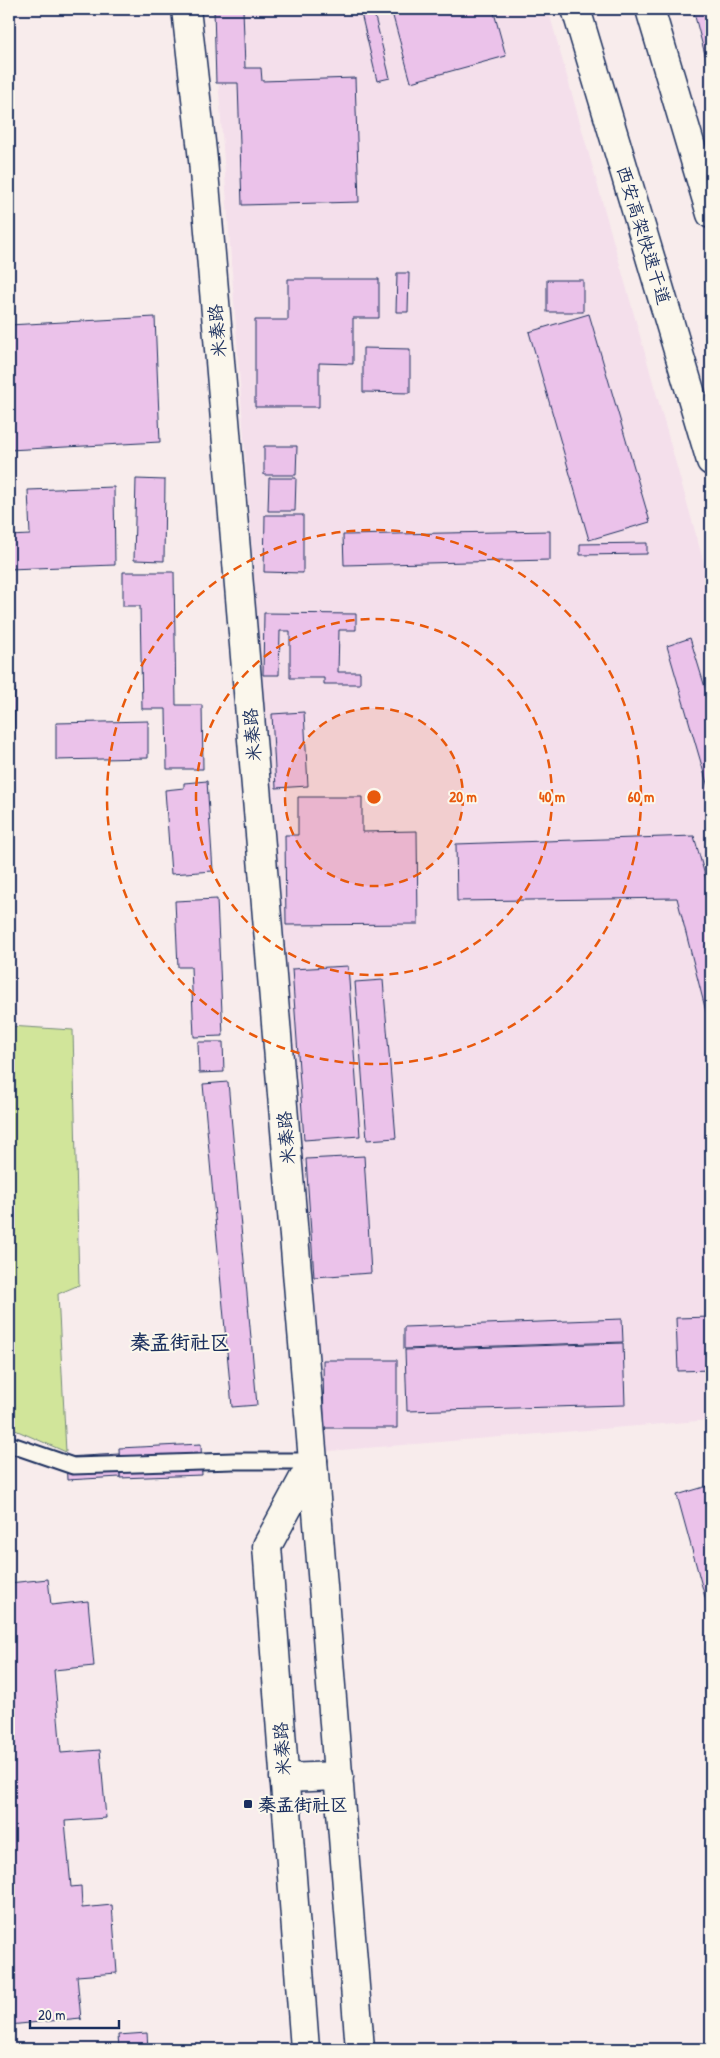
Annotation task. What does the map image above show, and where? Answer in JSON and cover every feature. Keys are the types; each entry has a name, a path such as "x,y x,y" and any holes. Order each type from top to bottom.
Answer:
{"main road":[{"name":"米秦路","path":"186,9 203,160 313,1461 360,2049"},
{"name":"西安高架快速干道","path":"576,9 711,460"},
{"path":"650,9 711,214"},
{"name":"米秦路","path":"305,2049 266,1546 313,1461"},
{"path":"284,1778 338,1776"}],"lane":[{"path":"9,1444 73,1466 233,1461 313,1461"}],"shaded area":[{"path":"213,9 548,9 711,588 711,1420 317,1452"}],"green space":[{"path":"9,1026 73,1030 79,1285 58,1294 66,1452 13,1429 9,1420"}],"building":[{"path":"214,9 243,9 245,68 261,68 262,81 355,78 359,202 242,205 238,83 216,83"},
{"path":"360,9 373,9 390,78 377,81"},
{"path":"391,9 493,9 506,56 411,82"},
{"path":"693,9 711,9 711,77"},
{"path":"397,273 409,273 408,312 396,312"},
{"path":"288,279 379,279 379,318 353,318 353,364 319,363 319,407 255,407 255,320 288,320"},
{"path":"547,280 583,280 583,312 547,312"},
{"path":"589,314 650,522 589,540 529,332"},
{"path":"155,317 160,442 9,450 9,325"},
{"path":"363,348 410,349 410,393 363,392"},
{"path":"264,446 297,446 296,475 264,475"},
{"path":"269,478 296,478 295,511 268,511"},
{"path":"136,479 165,480 164,561 134,560"},
{"path":"114,487 115,565 9,569 9,536 30,535 28,490"},
{"path":"265,515 303,515 303,573 264,572"},
{"path":"550,531 550,560 344,565 343,535"},
{"path":"647,543 647,554 580,555 580,544"},
{"path":"123,572 174,572 176,705 202,705 203,769 167,769 166,709 142,709 140,606 123,606"},
{"path":"264,613 356,614 356,630 339,630 338,672 360,672 360,684 324,684 324,678 290,678 290,631 280,631 279,675 263,675"},
{"path":"690,638 711,707 711,797 667,646"},
{"path":"9,688 15,688 14,753 9,753"},
{"path":"304,712 308,786 276,788 272,714"},
{"path":"148,721 148,758 56,760 56,723"},
{"path":"207,781 213,871 171,874 165,790 184,788 184,783"},
{"path":"298,797 362,797 362,832 417,831 418,924 286,925 285,835 298,835"},
{"path":"694,836 711,897 711,1031 677,898 457,901 456,844"},
{"path":"217,899 223,1036 194,1037 191,967 178,967 175,901"},
{"path":"9,959 11,959 10,1018 9,1018"},
{"path":"348,966 360,1136 304,1140 292,969"},
{"path":"383,980 396,1138 367,1140 355,982"},
{"path":"198,1042 223,1042 224,1072 199,1073"},
{"path":"228,1082 257,1405 232,1407 203,1084"},
{"path":"364,1156 371,1273 314,1277 306,1159"},
{"path":"711,1317 711,1370 678,1371 676,1318"},
{"path":"622,1319 623,1342 404,1349 404,1327"},
{"path":"623,1343 625,1405 407,1411 405,1350"},
{"path":"323,1360 397,1360 397,1428 324,1428"},
{"path":"201,1444 202,1475 120,1478 119,1448"},
{"path":"119,1454 120,1477 67,1480 66,1457"},
{"path":"711,1485 711,1619 677,1495"},
{"path":"48,1579 51,1605 88,1601 94,1666 54,1670 61,1753 100,1750 106,1818 65,1821 71,1887 81,1886 82,1908 112,1905 117,1973 77,1976 81,2018 9,2025 9,1583"},
{"path":"147,2033 148,2049 119,2049 118,2035"}],"place":[{"name":"秦孟街社区","path":"248,1804"}],"district":[{"name":"秦孟街社区","path":"180,1341"}]}
